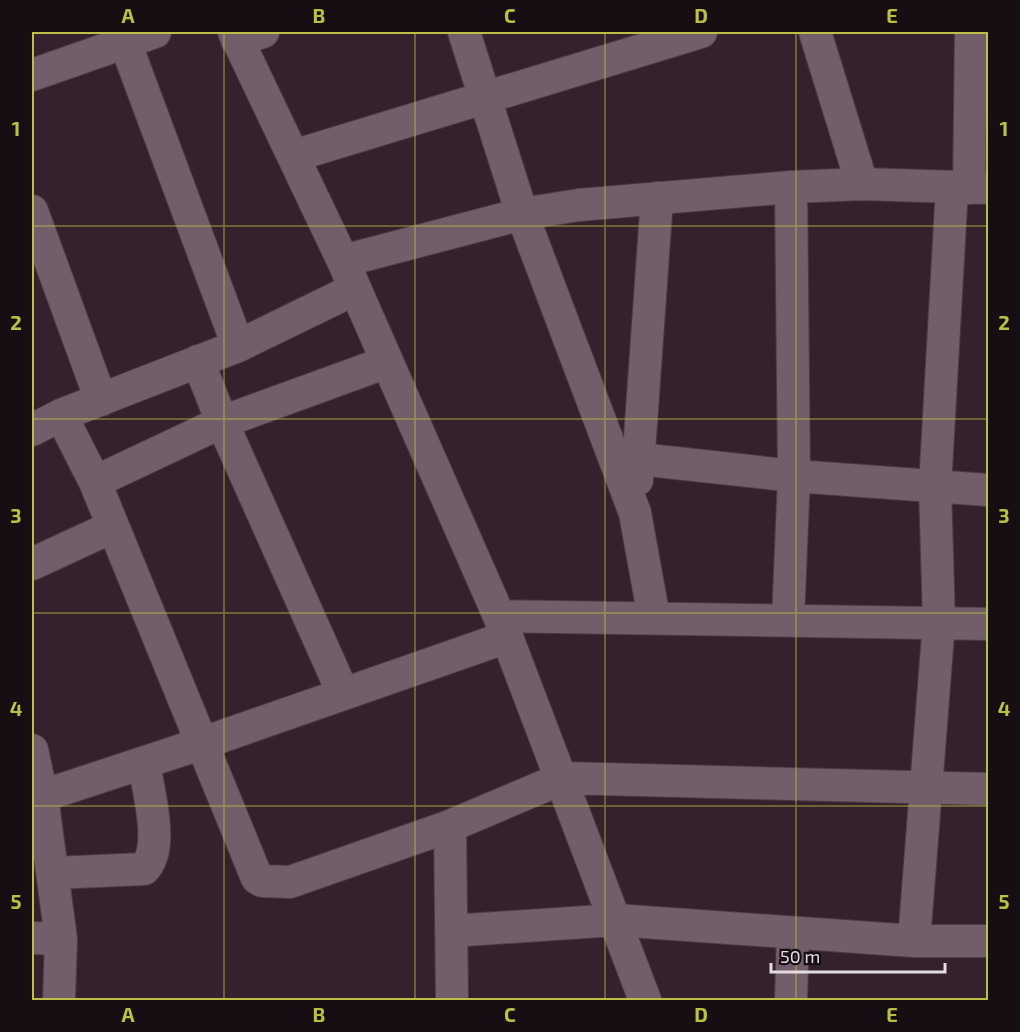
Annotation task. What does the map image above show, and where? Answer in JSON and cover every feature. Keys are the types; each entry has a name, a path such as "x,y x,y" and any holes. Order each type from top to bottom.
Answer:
{"street":[{"path":"32,75 154,32"},
{"path":"464,32 522,214 635,513 654,618"},
{"path":"293,156 701,32"},
{"path":"814,32 862,184"},
{"path":"914,941 928,789 939,622 935,487 970,188 971,32"},
{"path":"245,34 293,156 343,261 503,626 563,778 645,1000"},
{"path":"125,42 238,346"},
{"path":"343,261 522,214 579,204 791,187 862,184 970,188"},
{"path":"788,620 794,476 791,187"},
{"path":"635,513 657,198"},
{"path":"32,211 101,400"},
{"path":"32,430 60,415 238,346 355,289"},
{"path":"198,361 222,422 343,693"},
{"path":"95,482 222,422 387,362"},
{"path":"60,415 95,482 200,744 257,878 262,881 290,882 450,826 563,778 988,789"},
{"path":"639,459 794,476 988,490"},
{"path":"32,564 112,527"},
{"path":"42,796 200,744 343,693 503,626 654,618 988,624"},
{"path":"32,750 42,796 53,873 46,939 59,1000"},
{"path":"53,873 144,869 151,862 156,845 144,763"},
{"path":"450,826 452,1000"},
{"path":"451,931 615,920 914,941 988,940"},
{"path":"791,1000 793,933"}]}
